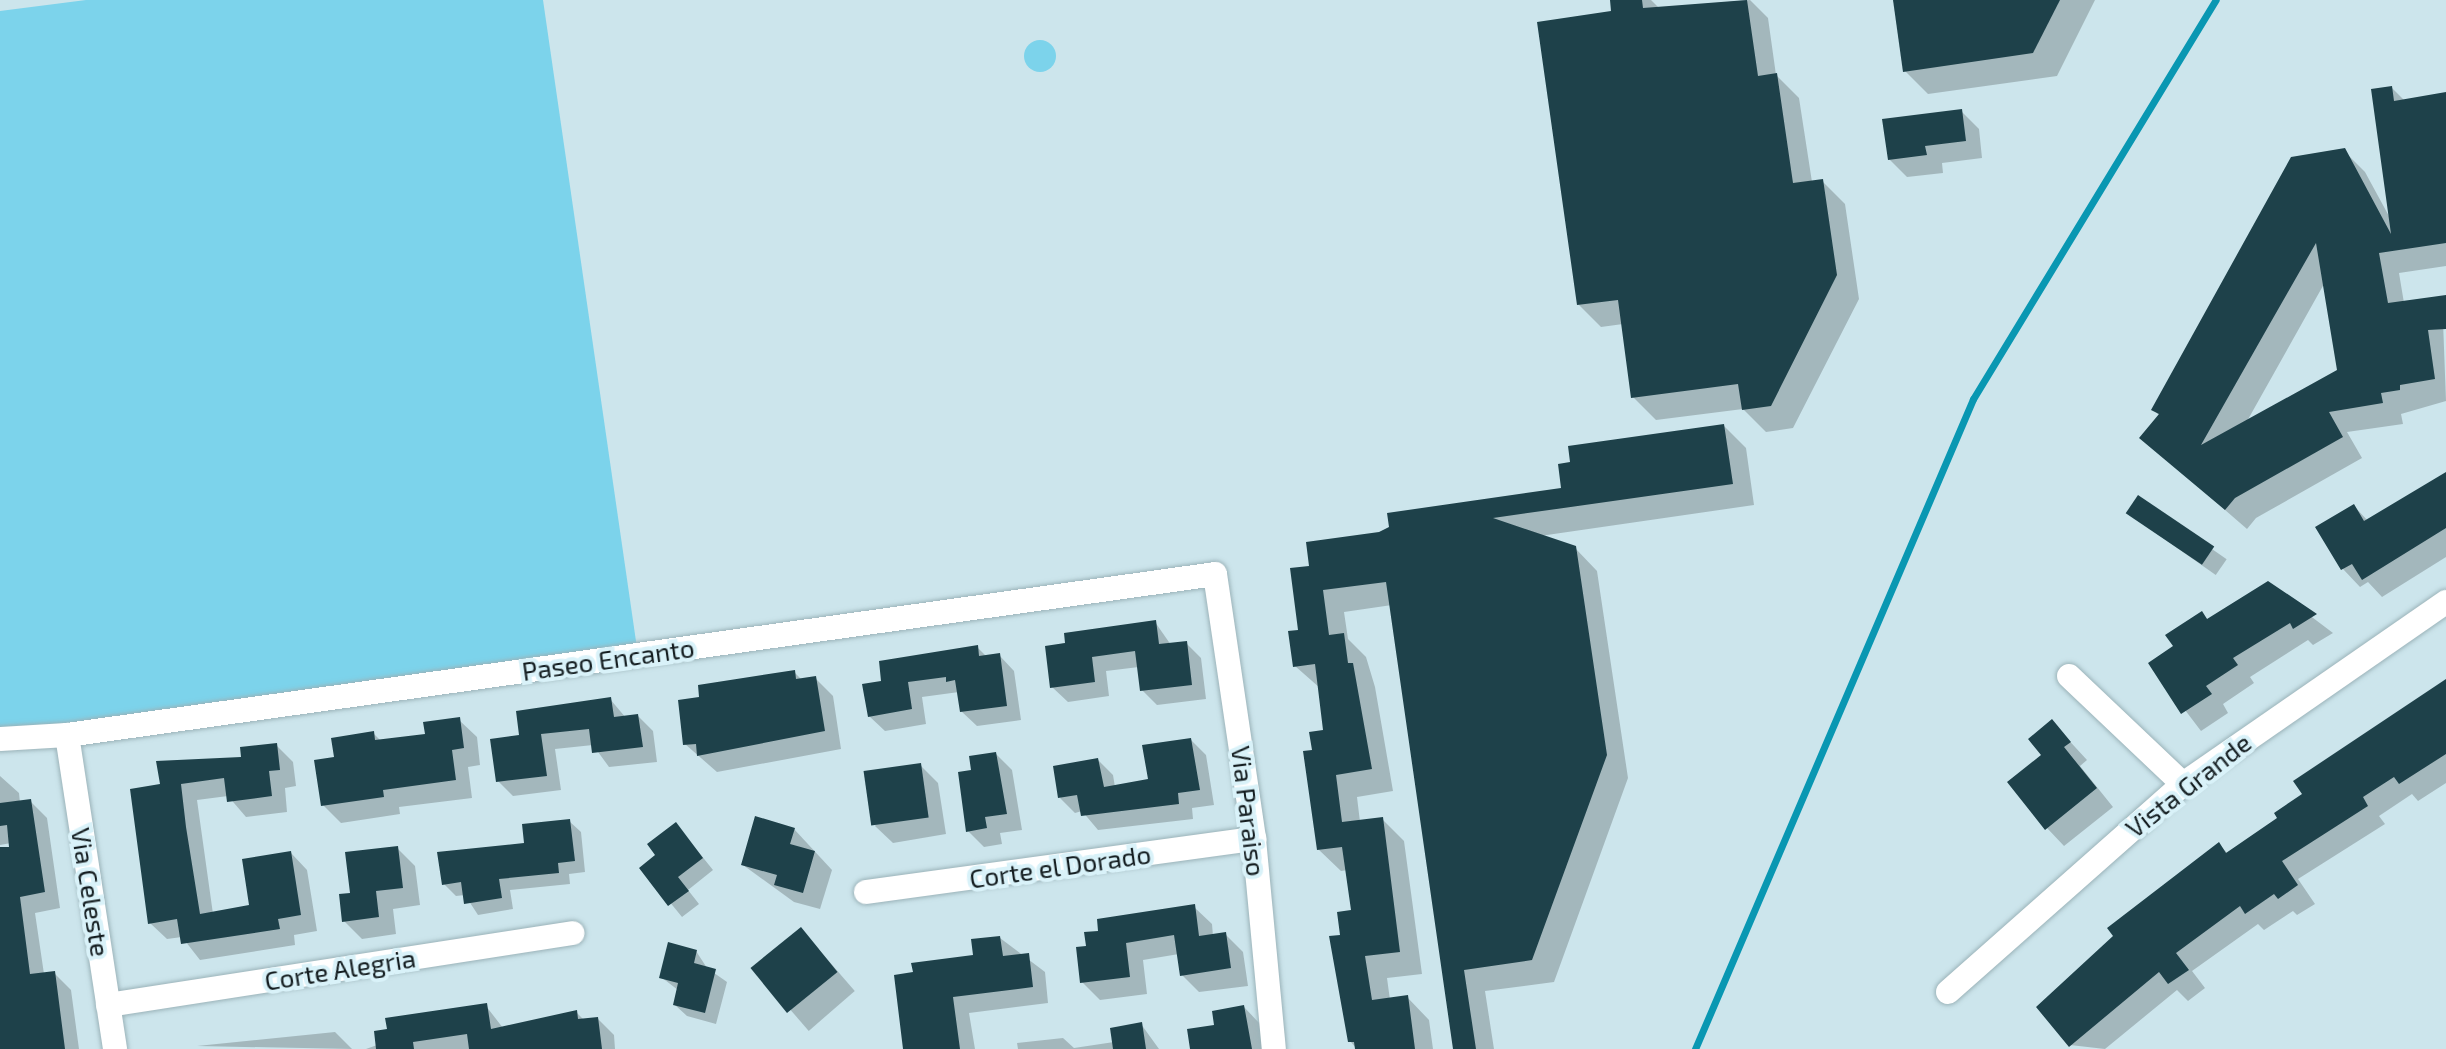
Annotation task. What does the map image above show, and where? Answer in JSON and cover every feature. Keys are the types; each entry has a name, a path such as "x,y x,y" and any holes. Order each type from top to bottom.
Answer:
{"street":[{"name":"Paseo Encanto","path":"0,739 67,735 1215,574"},
{"name":"Via Paraiso","path":"1215,574 1254,839 1274,1049"},
{"name":"Vista Grande","path":"1948,992 2183,784 2446,602"},
{"path":"2069,676 2183,784"},
{"name":"Via Celeste","path":"67,735 115,1049"},
{"name":"Corte el Dorado","path":"866,892 1254,839"},
{"name":"Corte Alegria","path":"108,1005 572,933"}],"shaded area":[{"path":"86,0 543,0 638,655 0,739 0,11"},
{"path":"1040,40 1051,45 1056,56 1051,67 1040,72 1029,67 1024,56 1029,45"}],"building":[{"path":"1610,0 1642,0 1643,8 1747,0 1758,76 1777,73 1793,183 1823,179 1837,275 1771,406 1742,410 1738,384 1631,398 1618,300 1577,305 1537,22 1611,11"},
{"path":"1893,0 2060,0 2033,53 1903,72"},
{"path":"2392,86 2394,101 2446,92 2446,243 2379,253 2388,303 2446,295 2446,329 2428,330 2435,379 2400,385 2400,390 2381,393 2383,403 2329,412 2343,437 2235,498 2225,510 2139,438 2159,414 2151,410 2291,157 2345,148 2391,234 2371,89","holes":["2316,243 2337,370 2201,445"]},
{"path":"1962,109 1966,141 1925,146 1927,155 1888,160 1882,119"},
{"path":"1724,424 1733,484 1493,518 1576,546 1607,755 1532,960 1464,970 1476,1049 1453,1049 1386,582 1323,590 1329,635 1344,633 1348,663 1353,663 1372,769 1336,775 1342,822 1383,817 1400,952 1365,956 1372,1000 1408,995 1415,1049 1355,1049 1354,1042 1348,1042 1329,936 1340,935 1337,912 1351,910 1342,847 1317,850 1303,751 1312,750 1309,732 1323,730 1315,664 1293,667 1288,631 1298,630 1290,568 1309,566 1306,542 1379,532 1389,527 1387,513 1561,488 1558,464 1570,462 1568,446"},
{"path":"2446,472 2446,528 2362,580 2352,564 2341,570 2315,527 2354,504 2364,521"},
{"path":"2138,495 2214,546 2202,565 2126,513"},
{"path":"2268,581 2317,614 2293,629 2290,623 2233,658 2238,665 2206,686 2212,694 2181,714 2148,663 2173,646 2165,635 2202,611 2207,619"},
{"path":"1156,620 1159,644 1187,641 1192,685 1140,691 1135,651 1092,657 1095,682 1050,688 1045,646 1065,643 1064,633"},
{"path":"978,645 979,656 1000,653 1007,706 960,712 955,680 946,682 946,677 908,682 912,709 868,717 862,684 881,681 879,661"},
{"path":"795,670 796,679 816,676 825,731 697,756 696,744 683,745 678,700 699,697 698,685"},
{"path":"2446,679 2446,754 2399,784 2394,777 2363,797 2368,806 2282,861 2298,885 2278,899 2274,894 2245,914 2240,906 2176,953 2189,970 2168,984 2159,972 2069,1047 2036,1007 2113,936 2107,928 2219,842 2226,853 2277,818 2274,813 2302,794 2293,781"},
{"path":"611,697 614,717 638,714 643,747 592,753 589,729 541,734 547,776 496,782 490,739 519,735 516,711"},
{"path":"460,717 464,748 452,750 456,780 383,790 384,797 321,806 314,760 334,757 331,738 374,731 375,740 425,734 423,722"},
{"path":"2052,719 2071,742 2064,747 2097,788 2045,830 2007,782 2041,755 2028,739"},
{"path":"1191,738 1200,790 1178,793 1179,804 1081,816 1077,795 1058,798 1053,766 1098,758 1104,787 1148,779 1142,745"},
{"path":"277,743 280,770 269,771 272,796 227,802 224,778 181,784 186,827 200,914 249,905 242,859 291,851 301,915 278,919 280,929 181,944 177,919 148,924 130,789 160,784 156,761 241,757 240,747"},
{"path":"996,752 1007,814 985,817 987,828 966,832 958,772 971,770 969,756"},
{"path":"921,763 929,817 871,826 864,771"},
{"path":"31,799 45,892 20,897 30,974 55,971 65,1049 0,1049 0,847 9,847 7,825 0,826 0,803"},
{"path":"755,816 795,828 790,844 815,851 803,893 774,885 777,875 741,865"},
{"path":"570,819 575,861 558,863 559,873 499,879 502,898 464,904 461,882 442,885 437,852 524,843 522,824"},
{"path":"676,822 703,858 678,877 689,891 668,906 639,868 655,855 647,844"},
{"path":"398,846 403,888 376,891 379,917 342,922 339,894 350,893 345,852"},
{"path":"1195,904 1199,936 1226,932 1231,968 1180,976 1174,935 1126,943 1130,977 1080,983 1076,947 1086,946 1084,932 1098,931 1097,919"},
{"path":"801,927 838,972 787,1013 750,968"},
{"path":"1000,936 1003,956 1029,953 1033,987 953,997 960,1049 903,1049 894,975 913,972 911,963 973,955 971,939"},
{"path":"668,942 697,950 694,963 716,969 705,1013 673,1005 678,983 659,978"},
{"path":"487,1003 491,1029 577,1010 578,1019 598,1017 602,1049 469,1049 467,1034 413,1042 414,1049 376,1049 374,1031 387,1029 385,1018"},
{"path":"1244,1005 1252,1049 1190,1049 1187,1029 1214,1025 1212,1011"},
{"path":"1142,1022 1146,1049 1113,1049 1110,1028"}],"waterway":[{"path":"1695,1049 1973,399 2216,0"}]}
